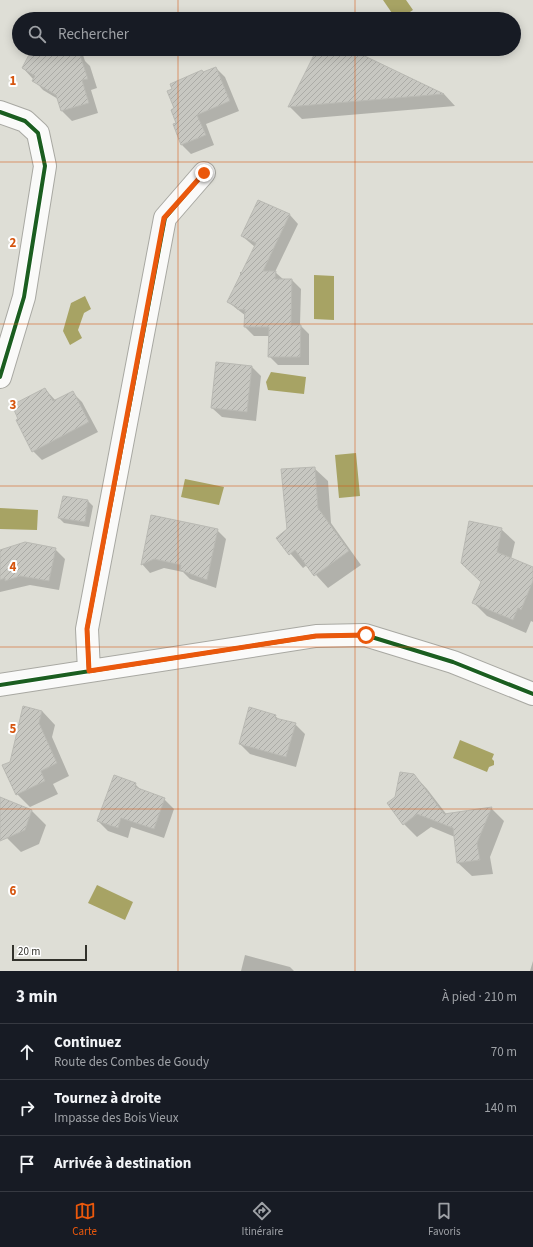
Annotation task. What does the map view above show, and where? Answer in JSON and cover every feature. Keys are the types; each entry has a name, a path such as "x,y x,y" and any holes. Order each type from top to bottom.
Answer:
{"street":[{"path":"0,112 25,121 38,134 45,166 24,297 0,377"},
{"path":"89,671 87,629 164,218 204,173"},
{"path":"0,685 316,636 366,635 453,662 533,694"}],"shaded area":[{"path":"383,0 406,0 413,10 410,12 391,12"},
{"path":"314,275 334,276 334,320 314,319"},
{"path":"85,296 91,309 84,313 78,330 82,338 70,345 63,331 71,303"},
{"path":"271,372 306,377 304,394 268,390 266,382"},
{"path":"356,453 360,496 339,498 335,455"},
{"path":"185,479 224,487 219,505 181,497"},
{"path":"0,508 38,510 37,530 0,529"},
{"path":"460,740 494,754 492,759 494,761 494,765 489,767 487,772 453,758"},
{"path":"97,885 133,902 125,920 88,903"}],"building":[{"path":"28,56 80,56 88,79 82,80 89,103 61,111 56,95 32,81 35,76 22,68"},
{"path":"314,56 365,56 444,94 288,107"},
{"path":"216,67 230,101 197,115 206,135 181,145 173,124 176,123 171,110 174,108 167,91 172,89 170,84 202,70 203,72"},
{"path":"258,200 290,214 263,271 276,271 275,279 292,279 291,325 301,325 300,357 268,357 269,327 244,327 245,309 237,309 237,307 227,302 256,243 241,236"},
{"path":"216,362 252,366 247,412 211,408"},
{"path":"45,388 53,401 73,391 89,422 32,452 16,420 18,419 12,405"},
{"path":"315,467 318,508 349,551 314,576 295,550 289,555 276,538 287,529 281,469"},
{"path":"63,496 88,500 85,522 58,518"},
{"path":"151,515 218,529 207,580 180,570 181,565 154,559 141,565"},
{"path":"469,521 502,528 497,552 533,567 533,581 521,610 518,608 513,620 472,603 481,582 461,563"},
{"path":"25,542 56,548 49,581 20,576 5,581 5,578 0,580 0,550"},
{"path":"23,706 42,711 39,723 57,763 41,771 45,781 16,795 2,765 10,762"},
{"path":"249,707 276,715 275,718 296,723 286,757 239,744"},
{"path":"400,772 414,774 444,814 492,807 477,843 480,860 457,863 453,828 417,814 403,825 387,803 395,797"},
{"path":"114,775 136,783 135,787 165,798 154,829 121,818 118,828 97,821"},
{"path":"0,797 32,810 25,830 0,841"}],"cycle path":[{"path":"0,112 25,121 38,133 45,166 24,297 0,377"},
{"path":"89,671 87,629 165,218 204,173"},
{"path":"0,685 316,636 365,635 453,662 533,694"}],"route":[{"path":"204,173 164,218 87,629 89,671 316,636 366,635"}]}
